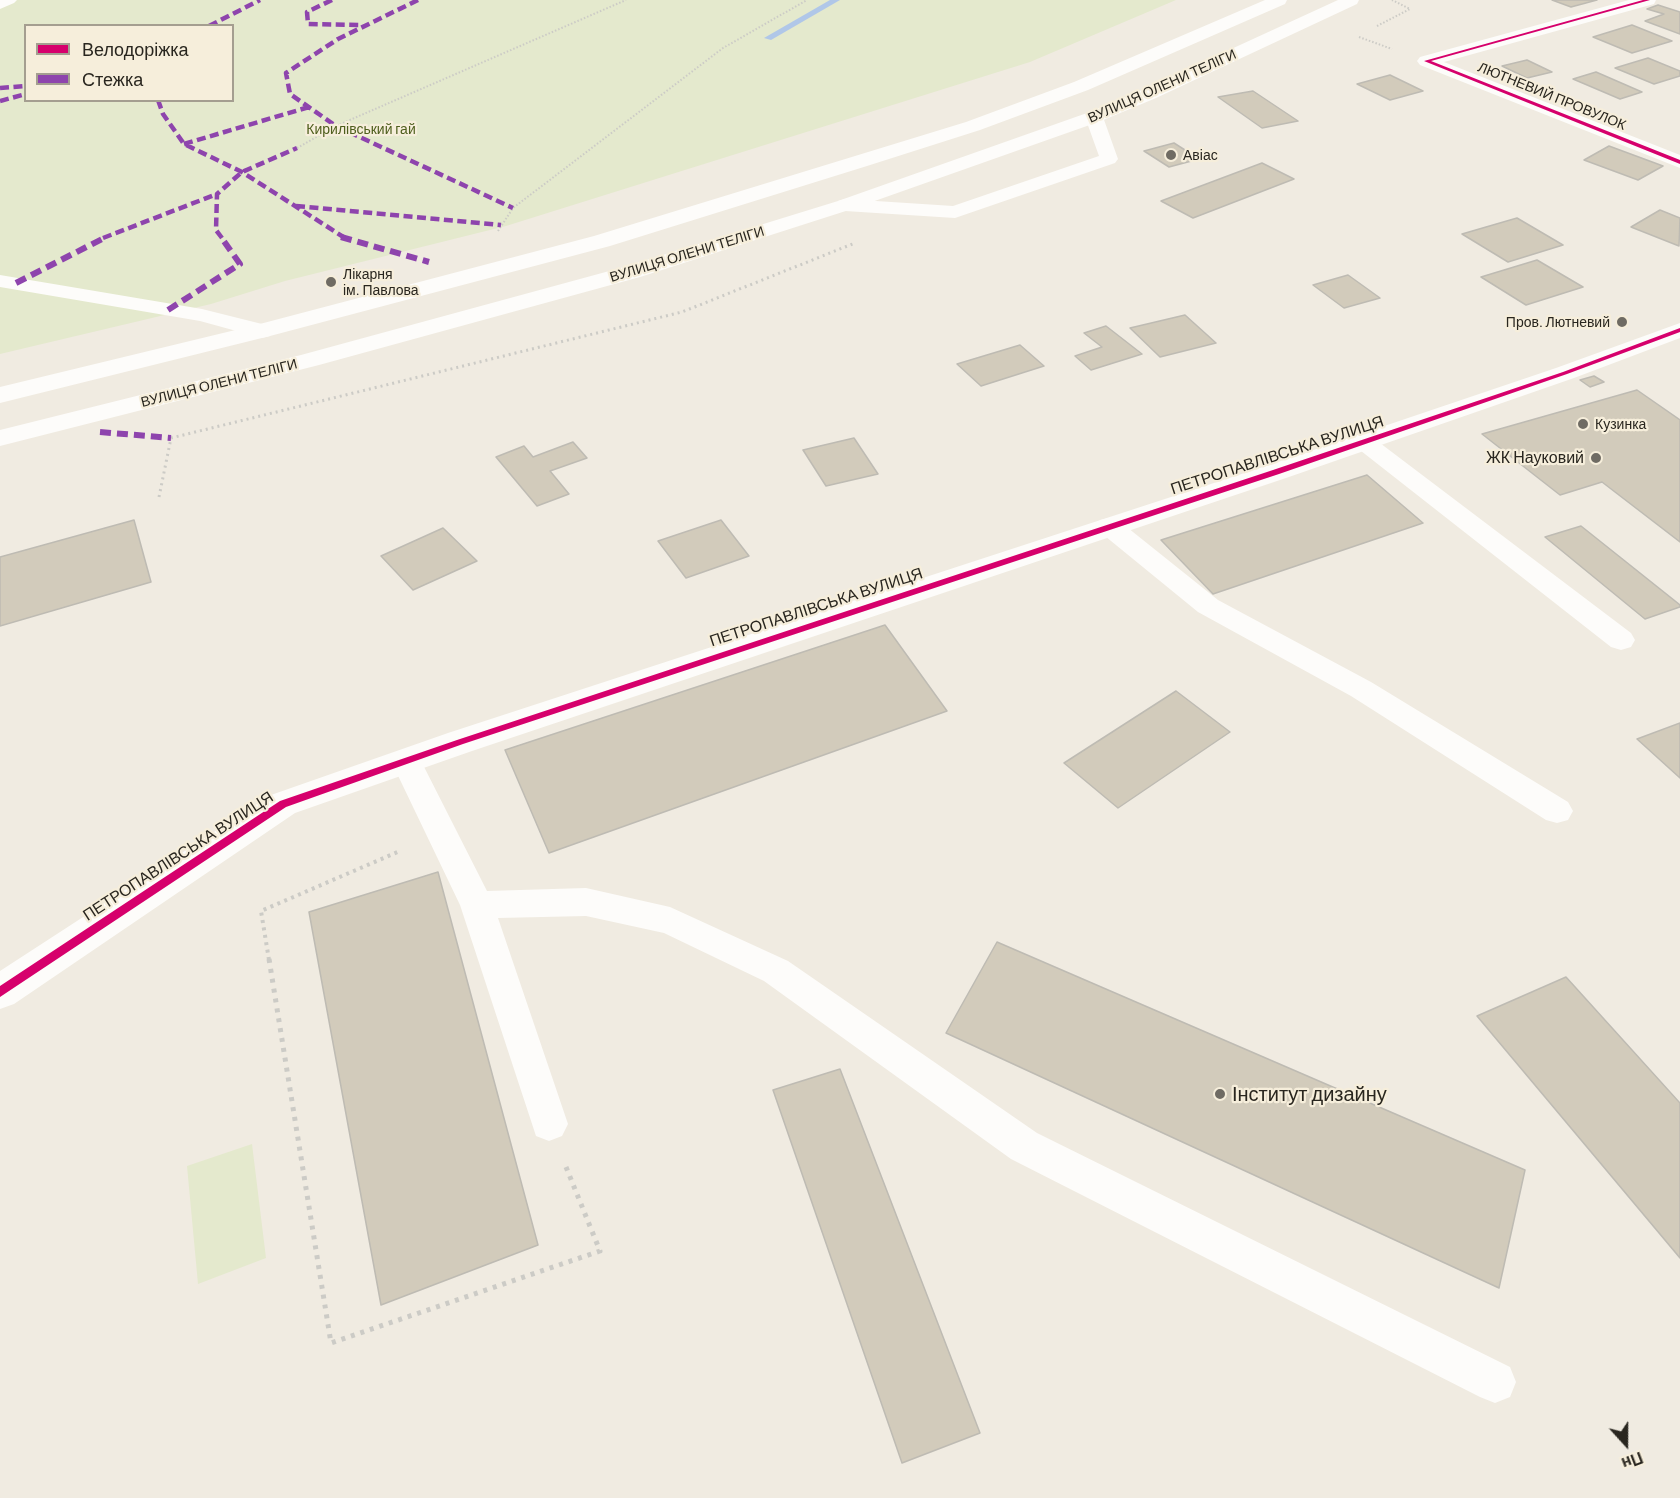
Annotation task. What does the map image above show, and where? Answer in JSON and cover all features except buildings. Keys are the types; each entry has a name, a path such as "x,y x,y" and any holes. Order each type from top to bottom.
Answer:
{"main road":[{"name":"ВУЛИЦЯ ОЛЕНИ ТЕЛІГИ","path":"0,395 262,331 602,241 939,137 1081,86 1279,0"},
{"name":"ВУЛИЦЯ ОЛЕНИ ТЕЛІГИ","path":"0,438 310,360 621,275 845,205 1094,117 1149,94 1351,0"},
{"name":"ЛЮТНЕВИЙ ПРОВУЛОК","path":"1648,0 1426,61 1680,162"},
{"name":"ПЕТРОПАВЛІВСЬКА ВУЛИЦЯ","path":"0,992 283,804 1364,442 1565,373 1680,330"}],"lane":[{"path":"0,4 9,0"},
{"path":"845,205 955,212 1108,159 1094,117"},
{"path":"0,281 202,315 262,331"},
{"path":"1364,442 1621,640"},
{"path":"1109,526 1208,606 1361,689 1557,811"},
{"path":"406,761 477,905 549,1124"},
{"path":"477,905 586,902 670,921 776,970 1024,1146 1495,1382"}],"path":[{"path":"297,148 336,126 626,0"},
{"path":"497,232 513,207 580,159 723,48 807,0"},
{"path":"1358,36 1410,9 1392,0"},
{"path":"441,834 261,911 331,1343 600,1251 549,1124"}],"green space":[{"name":"Кирилівський гай","path":"0,0 1176,0 1030,62 506,226 285,281 211,304 0,354"},
{"path":"252,1144 266,1258 198,1284 187,1166"}],"waterway":[{"path":"768,38 836,0"}],"marked path":[{"path":"213,24 260,0"},
{"path":"332,0 307,12 308,24 361,25"},
{"path":"418,0 338,39 286,73 290,94 336,126 513,208"},
{"path":"0,88 24,86"},
{"path":"0,101 24,95"},
{"path":"159,102 163,114 184,144 242,172 341,237 429,262"},
{"path":"184,144 309,107"},
{"path":"168,310 240,264 216,230 217,194 242,172 297,148"},
{"path":"16,283 111,234 217,194"},
{"path":"296,206 501,225"},
{"path":"100,432 171,438"}],"cycle path":[{"path":"1648,0 1426,61 1680,162"},
{"path":"0,992 283,804 460,742 1276,472 1565,373 1680,330"}],"place":[{"name":"Авіас","path":"1171,155"},
{"name":"Лікарня ім. Павлова","path":"331,282"},
{"name":"Пров. Лютневий","path":"1622,322"},
{"name":"Кузинка","path":"1583,424"},
{"name":"ЖК Науковий","path":"1596,458"},
{"name":"Інститут дизайну","path":"1220,1094"}]}
